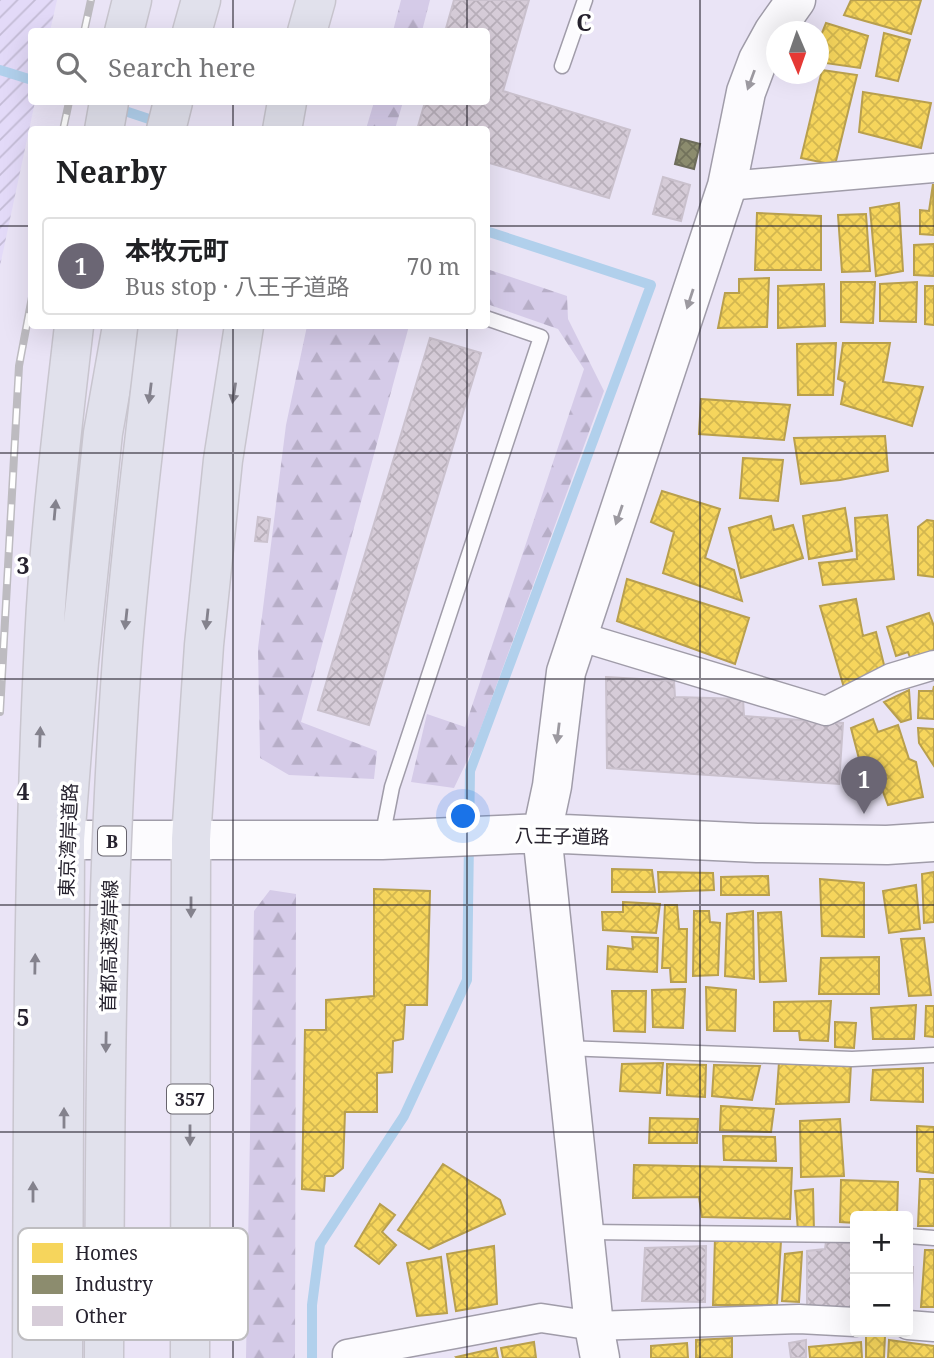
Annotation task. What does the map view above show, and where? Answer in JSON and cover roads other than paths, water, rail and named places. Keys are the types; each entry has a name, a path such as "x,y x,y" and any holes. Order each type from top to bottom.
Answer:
{"highway":[{"path":"125,28 132,0"},
{"path":"193,28 201,0"},
{"path":"213,28 220,0"},
{"path":"308,28 316,0"},
{"path":"105,126 108,105"},
{"path":"167,126 172,105"},
{"path":"192,126 195,105"},
{"path":"283,126 286,105"},
{"path":"34,1228 36,862 44,639 60,442 74,329"},
{"name":"東京湾岸道路","path":"64,1228 65,840 79,663 101,446 121,329"},
{"name":"首都高速湾岸線","path":"105,1228 106,1073 113,836 123,646 142,450 158,329"},
{"name":"357","path":"190,1228 191,839 205,632 223,460 244,329"},
{"path":"33,1340 33,1358"},
{"name":"東京湾岸道路","path":"63,1340 63,1358"},
{"name":"首都高速湾岸線","path":"104,1340 104,1358"},
{"name":"357","path":"190,1340 190,1358"}],"street":[{"path":"597,1342 542,833 566,672 727,186 746,92 758,60 796,0"},
{"path":"727,186 934,168"},
{"path":"578,636 827,711 891,678 934,665"},
{"name":"八王子道路","path":"65,840 382,840 542,833 757,843 887,845 934,842"},
{"path":"347,1358 347,1354 439,1347 541,1318 597,1342 799,1319 850,1322"},
{"path":"913,1325 934,1327"}],"lane":[{"path":"562,66 586,0"},
{"path":"382,840 392,787 541,337 490,319"},
{"path":"565,1048 852,1059 934,1055"},
{"path":"584,1232 850,1235"},
{"path":"913,1236 934,1238"}],"waterway":[{"path":"0,70 28,79"},
{"path":"113,107 161,123"},
{"path":"312,1358 312,1305 320,1244 404,1116 467,980 470,771 651,285 490,232"}],"railway":[{"path":"85,28 91,0"},
{"path":"64,126 68,105"},
{"path":"0,712 19,366 28,318"}],"place":[{"name":"本牧元町","path":"864,814"}]}
